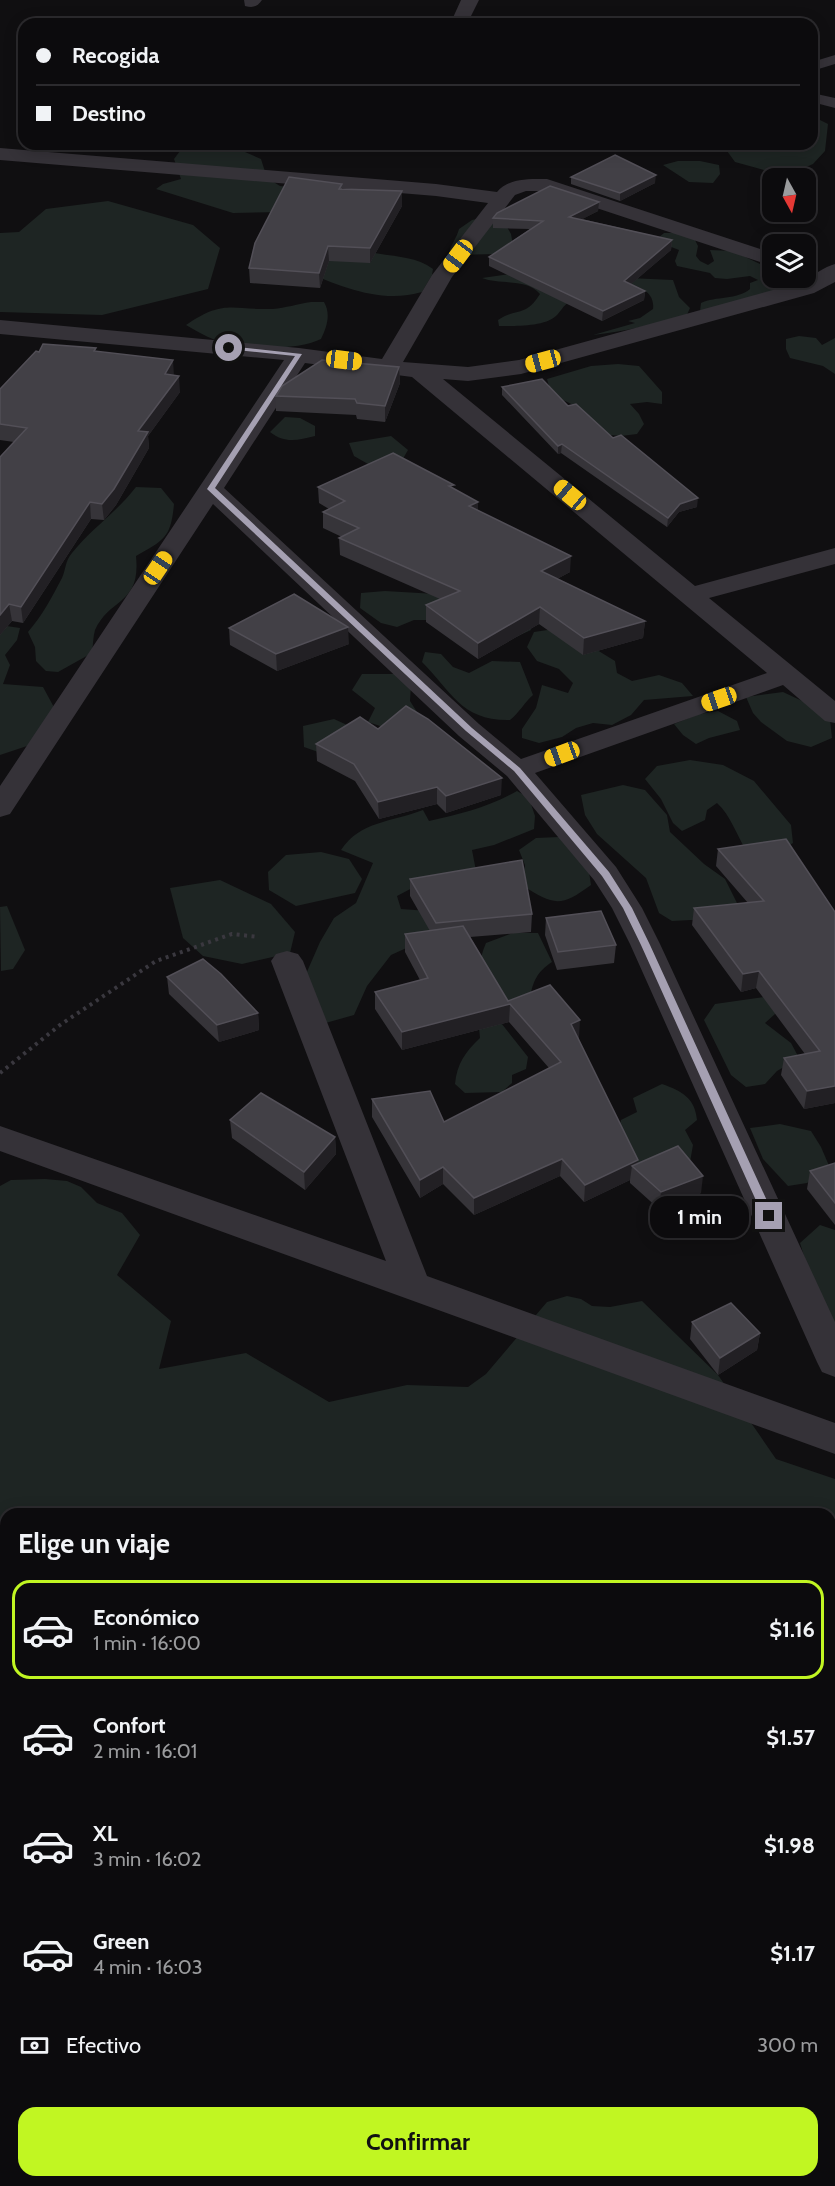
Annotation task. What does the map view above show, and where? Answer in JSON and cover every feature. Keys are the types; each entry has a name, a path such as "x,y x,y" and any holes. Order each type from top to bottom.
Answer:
{"street":[{"path":"462,18 471,0"},
{"path":"0,154 436,190 501,199"},
{"path":"389,366 443,275 508,191 524,185 547,185 762,257"},
{"path":"816,278 831,274"},
{"path":"816,287 835,299"},
{"path":"0,351 9,328 299,354 419,371 468,374 521,367 780,288"},
{"path":"0,808 299,354"},
{"path":"419,371 835,715"},
{"path":"211,489 469,730 517,770 605,874 627,908 835,1362"},
{"path":"690,595 835,556"},
{"path":"517,770 786,675"},
{"path":"287,961 413,1285"},
{"path":"0,1138 835,1439"}],"lane":[{"path":"818,65 835,59"},
{"path":"818,99 835,103"}],"path":[{"path":"0,1073 60,1025 156,961 232,934 257,935 287,961"}],"shaded area":[{"path":"818,119 828,124 825,151 813,164 804,168 762,170 735,162 726,150 818,150"},
{"path":"180,151 245,152 261,159 267,178 280,186 322,191 282,212 233,213 156,189 163,184 181,179 174,159"},
{"path":"678,161 700,161 719,165 720,174 713,183 689,182 663,165"},
{"path":"108,201 193,225 220,248 208,289 102,315 0,312 0,233 19,232 46,209"},
{"path":"481,218 503,220 511,234 513,245 499,254 449,255 459,229 472,220"},
{"path":"299,226 361,250 418,261 433,269 432,275 422,292 407,295 377,295 332,283 304,271"},
{"path":"664,233 676,233 695,240 698,246 696,256 708,265 714,261 710,250 733,251 762,264 762,288 787,288 700,311 701,303 739,295 750,289 750,283 758,280 750,276 715,278 710,273 677,266 675,261 679,250 661,243 658,238"},
{"path":"518,273 673,280 679,297 690,308 685,319 593,335 635,323 628,321 640,318 653,309 652,299 647,292 630,284 569,302 551,320 529,325 499,326 498,320 530,306 540,294 528,286 482,278"},
{"path":"324,302 328,316 326,325 321,339 298,346 269,348 239,346 215,340 186,325 219,309 273,309"},
{"path":"799,336 816,338 822,345 835,338 835,374 823,366 790,358 786,349 786,339"},
{"path":"618,364 639,366 662,392 662,404 647,402 630,404 644,424 637,434 621,436 599,434 580,411 551,392 547,379 591,366"},
{"path":"285,417 300,418 315,426 315,436 286,440 270,432"},
{"path":"391,436 408,450 401,462 375,468 354,456 349,443"},
{"path":"136,487 161,488 174,504 168,531 160,541 136,556 134,584 123,599 101,619 95,630 92,653 58,672 46,671 36,661 35,647 28,632 62,578 70,556"},
{"path":"385,591 436,594 529,619 531,630 516,637 441,620 414,620 397,627 381,623 360,608 361,593"},
{"path":"0,625 20,628 17,640 5,655 10,665 3,684 43,687 56,711 30,745 0,755"},
{"path":"561,628 615,661 617,673 632,681 659,675 682,683 693,696 644,700 631,715 612,725 593,723 576,728 562,737 539,743 522,738 522,729 536,708 542,685 568,693 573,683 559,669 537,661 527,647 534,632"},
{"path":"425,652 441,654 453,667 469,673 492,661 520,662 533,695 510,720 480,716 459,703 422,662"},
{"path":"362,674 397,674 411,685 410,701 422,720 392,730 368,722 375,708 352,690"},
{"path":"783,692 813,706 830,720 832,738 811,747 787,741 761,722 753,713 746,697"},
{"path":"718,711 737,721 740,730 696,744 683,735 674,724 699,714"},
{"path":"334,719 358,730 321,753 304,747 303,726"},
{"path":"690,760 723,765 754,781 791,825 793,843 778,852 747,852 730,819 717,803 707,810 705,820 682,831 673,823 661,799 645,779 657,766"},
{"path":"623,785 645,790 667,815 670,832 704,864 725,879 738,905 710,919 672,921 659,913 646,878 597,834 585,815 581,795"},
{"path":"517,791 529,798 535,816 534,829 494,845 472,850 477,876 416,886 397,896 401,909 443,912 446,925 391,955 367,986 354,1015 322,1024 306,974 334,918 356,903 373,863 341,850 349,840 367,828 423,810 429,821 474,809"},
{"path":"559,837 588,865 591,885 572,897 557,901 542,897 522,885 525,865 519,850 536,838"},
{"path":"321,852 349,859 362,879 355,893 296,906 269,890 268,872 286,855"},
{"path":"220,880 271,904 295,932 290,953 242,964 203,956 183,938 170,888"},
{"path":"7,906 25,950 13,969 1,971 0,907"},
{"path":"513,933 538,933 552,962 536,977 530,998 498,1019 528,1057 526,1069 512,1075 512,1083 502,1092 465,1093 455,1084 463,1059 480,1038 477,990 482,954 486,943"},
{"path":"764,997 782,1003 765,1023 791,1043 799,1058 777,1071 765,1084 746,1087 731,1075 704,1020 715,1004"},
{"path":"662,1084 676,1089 694,1106 697,1120 685,1130 693,1145 690,1162 644,1169 615,1142 621,1120 637,1112 633,1098"},
{"path":"780,1124 811,1131 830,1168 807,1183 788,1186 763,1159 750,1128"},
{"path":"11,1180 67,1181 81,1187 97,1203 122,1213 140,1235 117,1275 171,1321 159,1369 246,1353 329,1402 407,1385 468,1387 486,1374 547,1302 567,1296 581,1299 592,1306 610,1307 642,1301 718,1375 776,1459 835,1479 835,1508 0,1508 0,1186"},
{"path":"820,1225 835,1230 835,1336 812,1282 800,1243"}],"building":[{"path":"615,155 656,175 620,193 571,177"},
{"path":"289,177 342,184 339,189 402,191 370,248 328,246 319,273 249,268 255,243"},
{"path":"550,186 599,202 569,217 672,240 624,281 645,291 603,311 489,257 543,221 493,218 497,213"},
{"path":"43,344 96,348 94,351 173,360 165,374 179,376 138,431 148,432 114,489 102,504 90,502 21,607 9,604 0,615 0,457 27,428 0,424 0,389 36,351 39,352"},
{"path":"322,360 399,367 385,406 357,403 355,399 276,396 282,386"},
{"path":"542,379 568,406 576,404 613,438 621,435 698,498 680,504 668,518 562,444 558,446 502,387"},
{"path":"393,453 454,485 449,486 478,502 469,506 571,556 541,571 645,621 584,638 540,607 478,643 426,605 460,591 339,538 359,528 323,512 345,501 318,487"},
{"path":"294,594 348,627 276,654 229,628"},
{"path":"406,706 428,719 502,778 446,796 437,787 378,802 354,764 316,744 360,717 378,729"},
{"path":"786,839 835,912 835,1086 807,1091 784,1058 820,1051 759,971 743,974 694,908 764,901 718,849"},
{"path":"522,860 532,914 436,923 410,879"},
{"path":"601,911 616,945 558,952 546,918"},
{"path":"463,926 508,1001 550,985 580,1020 571,1024 638,1160 585,1185 562,1159 474,1198 443,1167 420,1180 372,1099 430,1091 444,1122 561,1062 510,1004 402,1032 375,992 428,978 405,934"},
{"path":"203,959 221,974 258,1013 217,1025 167,977"},
{"path":"261,1093 335,1137 304,1172 230,1120"},
{"path":"678,1146 703,1176 661,1192 632,1166"},
{"path":"835,1163 835,1203 810,1171"},
{"path":"731,1303 760,1333 720,1358 692,1322"}],"route":[{"path":"229,348 299,354 211,489 469,730 517,770 605,874 627,908 645,945 769,1216"}]}
